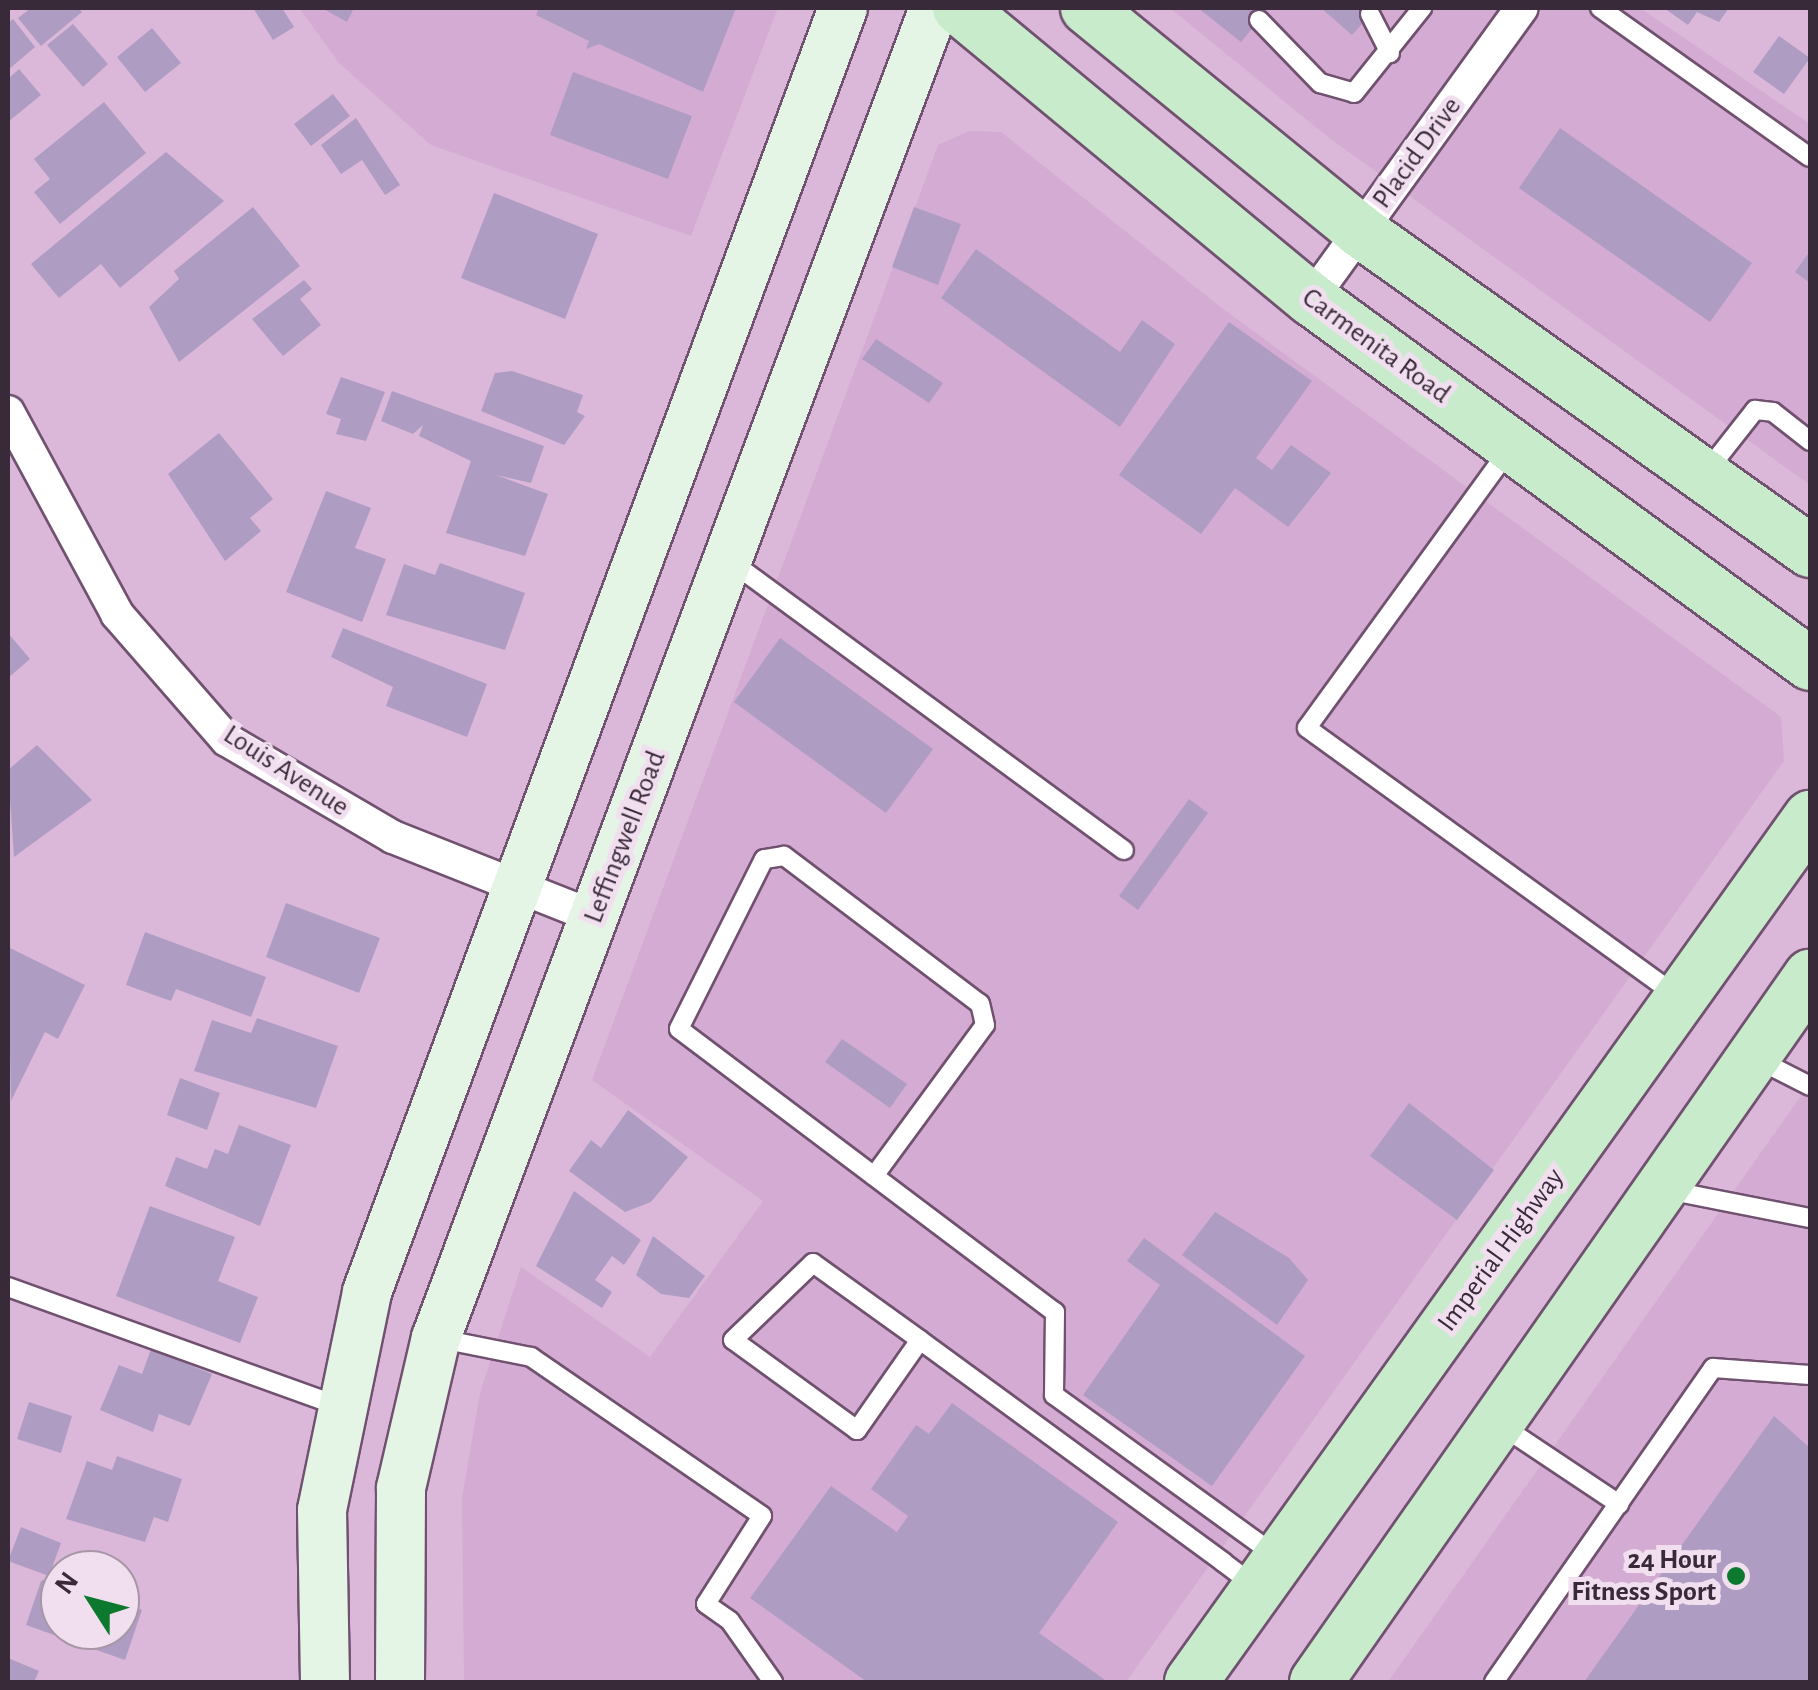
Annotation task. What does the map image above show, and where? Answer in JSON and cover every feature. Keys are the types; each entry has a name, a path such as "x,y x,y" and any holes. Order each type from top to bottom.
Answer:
{"main road":[{"path":"324,1682 322,1510 339,1406 367,1292 843,8"},
{"name":"Leffingwell Road","path":"400,1682 401,1488 436,1338 934,8"},
{"name":"Carmenita Road","path":"959,8 1311,299 1810,664"},
{"path":"1087,8 1360,231 1810,552"},
{"name":"Imperial Highway","path":"1190,1682 1810,817"},
{"path":"1316,1682 1810,976"}],"street":[{"name":"Placid Drive","path":"1311,299 1522,8"},
{"name":"Louis Avenue","path":"8,412 117,614 227,740 393,837 595,917"}],"lane":[{"path":"1258,20 1332,91 1354,94 1390,54 1422,8"},
{"path":"1600,8 1810,157"},
{"path":"1370,14 1390,54"},
{"path":"1704,475 1754,410 1774,412 1810,441"},
{"path":"1512,447 1307,728 1681,999"},
{"path":"728,559 1124,850"},
{"path":"874,1176 985,1025 980,1004 784,856 764,860 679,1029 874,1176 1055,1312 1054,1395 1269,1573"},
{"path":"1754,1057 1810,1086"},
{"path":"1662,1190 1810,1218"},
{"path":"920,1340 856,1430 733,1340 813,1263 920,1340 1269,1573"},
{"path":"8,1287 339,1406"},
{"path":"436,1338 531,1357 762,1516 706,1604 730,1621 773,1682"},
{"path":"1494,1682 1713,1368 1810,1375"},
{"path":"1498,1423 1619,1504"}],"shaded area":[{"path":"299,8 778,8 691,236 431,145 340,64"},
{"path":"1170,8 1640,8 1810,124 1810,485 1328,137"},
{"path":"969,131 1001,132 1223,309 1781,717 1784,761 1126,1682 464,1682 462,1498 480,1393 521,1267 650,1357 763,1201 592,1080 938,145"},
{"path":"1810,1083 1810,1682 1388,1682"}],"building":[{"path":"31,8 78,8 82,12 41,46 18,18"},
{"path":"253,8 282,8 294,27 273,40"},
{"path":"322,8 354,8 347,22"},
{"path":"539,8 736,8 703,92 599,44 586,49 589,41 536,15"},
{"path":"1198,8 1269,8 1241,42"},
{"path":"1321,8 1376,8 1352,35"},
{"path":"1664,8 1729,8 1719,22 1697,12 1688,25"},
{"path":"13,19 35,47 8,70 8,23"},
{"path":"73,24 108,64 83,87 47,45"},
{"path":"152,28 181,63 145,92 117,57"},
{"path":"1779,36 1810,58 1784,94 1753,72"},
{"path":"19,69 41,95 8,122 8,79"},
{"path":"573,72 692,116 668,179 550,135"},
{"path":"333,94 350,116 311,146 294,124"},
{"path":"104,102 146,153 60,224 34,192 50,179 34,159"},
{"path":"356,118 400,185 385,195 362,160 341,174 321,145"},
{"path":"1560,128 1752,263 1710,322 1519,188"},
{"path":"166,152 224,201 120,288 101,264 59,298 31,264"},
{"path":"494,193 598,234 565,319 461,278"},
{"path":"253,207 300,266 179,362 149,307 179,279 174,271"},
{"path":"914,207 961,224 938,285 892,267"},
{"path":"976,249 1120,352 1142,320 1175,344 1120,427 941,298"},
{"path":"1810,251 1810,283 1795,272"},
{"path":"304,280 312,289 300,299 321,325 283,356 252,319"},
{"path":"1229,322 1312,381 1256,458 1272,470 1291,445 1331,473 1288,527 1235,488 1201,534 1119,475"},
{"path":"876,339 943,383 929,403 862,359"},
{"path":"512,371 583,395 577,412 585,416 564,445 481,411 495,373"},
{"path":"341,377 385,392 366,441 336,434 341,419 326,414"},
{"path":"392,391 544,446 531,483 496,475 548,494 525,556 446,533 471,461 419,436 423,425 413,434 381,421"},
{"path":"219,433 273,499 250,518 261,531 225,561 168,474"},
{"path":"326,491 371,508 355,548 386,559 362,622 286,592"},
{"path":"440,563 525,593 505,650 386,615 404,564 435,575"},
{"path":"343,628 487,684 467,737 386,706 393,687 331,657"},
{"path":"8,633 30,659 8,678"},
{"path":"780,638 933,749 886,813 734,702"},
{"path":"37,745 92,800 14,857 8,770"},
{"path":"1189,799 1208,813 1138,910 1119,896"},
{"path":"286,903 380,938 359,993 266,957"},
{"path":"145,932 266,977 251,1017 176,989 171,1001 126,985"},
{"path":"8,947 85,985 58,1039 45,1032 11,1101"},
{"path":"257,1018 338,1046 316,1108 194,1071 212,1020 251,1033"},
{"path":"842,1039 907,1084 890,1108 825,1062"},
{"path":"180,1078 220,1093 207,1130 167,1115"},
{"path":"1409,1103 1494,1170 1457,1220 1370,1156"},
{"path":"628,1110 688,1157 651,1202 625,1212 569,1171 591,1140 601,1148"},
{"path":"239,1125 291,1145 260,1226 165,1186 176,1157 207,1169 215,1149 228,1154"},
{"path":"574,1191 641,1240 624,1265 612,1256 595,1280 612,1292 602,1308 536,1266"},
{"path":"150,1206 235,1237 218,1281 258,1297 240,1343 116,1296"},
{"path":"1215,1212 1289,1258 1308,1280 1277,1325 1182,1255"},
{"path":"653,1236 705,1276 689,1298 661,1294 636,1275"},
{"path":"1144,1238 1305,1356 1212,1486 1083,1395 1160,1285 1127,1261"},
{"path":"151,1349 212,1374 190,1426 159,1414 153,1432 100,1410 119,1365 142,1374"},
{"path":"29,1402 72,1416 61,1453 17,1439"},
{"path":"952,1403 1118,1522 1039,1633 1108,1682 867,1682 750,1598 831,1486 897,1532 908,1516 871,1489 916,1425 929,1434"},
{"name":"24 Hour Fitness Sport","path":"1774,1416 1810,1448 1810,1682 1584,1682"},
{"path":"117,1456 182,1479 168,1522 154,1517 145,1542 66,1519 87,1461 112,1470"},
{"path":"21,1527 61,1543 58,1550 40,1550 40,1573 8,1561"},
{"path":"40,1584 40,1630 26,1625"},
{"path":"97,1650 128,1650 125,1660"},
{"path":"8,1658 39,1671 34,1682 8,1682"}],"place":[{"name":"24 Hour Fitness Sport","path":"1736,1576"}]}
